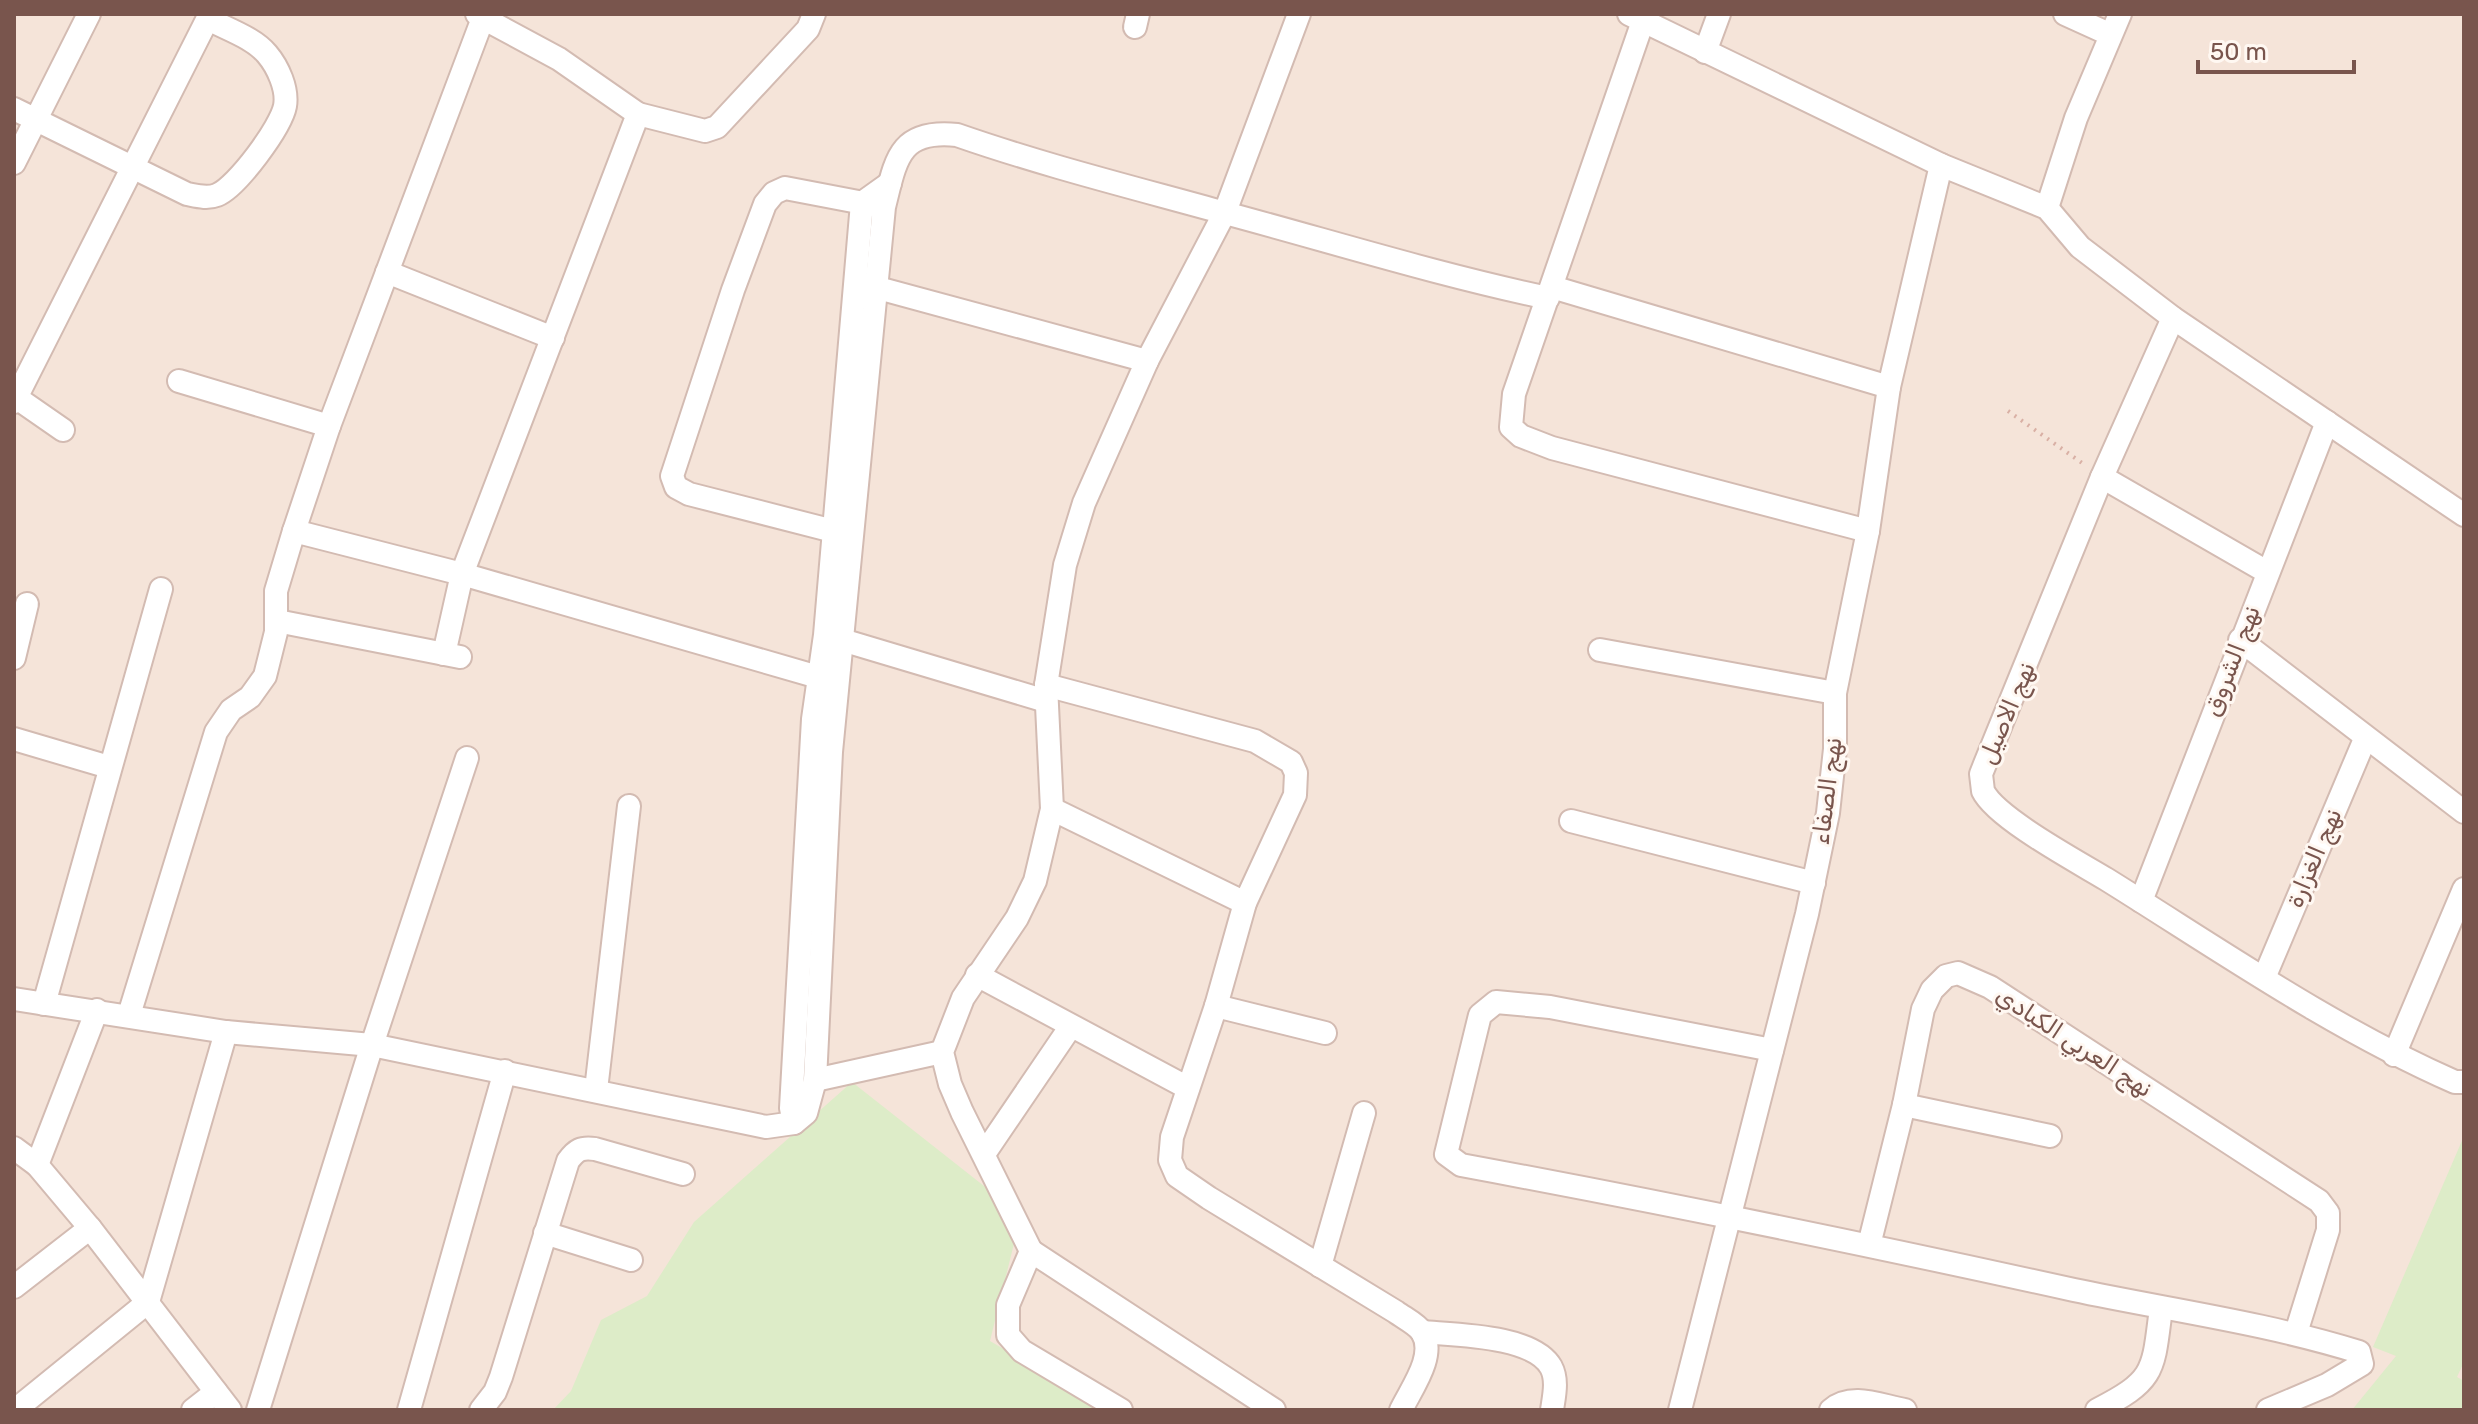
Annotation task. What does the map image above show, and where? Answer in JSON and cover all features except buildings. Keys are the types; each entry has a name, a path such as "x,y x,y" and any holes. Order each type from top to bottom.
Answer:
{"street":[{"path":"14,163 89,14"},
{"path":"129,1015 216,732 231,710 250,697 265,676 277,621 276,591 294,531 329,426 480,16 559,59 638,114 705,131 717,127 808,29 814,14"},
{"path":"1274,1410 1031,1251 950,1084 942,1052 963,998 1017,918 1035,881 1052,809 1046,693 1065,565 1084,503 1147,361 1225,212 1299,14"},
{"path":"1705,52 1719,14"},
{"path":"2047,208 2114,24 2065,14"},
{"path":"14,109 134,169 187,194 218,195 233,184 278,122 285,106 285,88 268,54 209,16 134,169 15,398 63,430"},
{"path":"1868,531 1552,448 1516,433 1509,420 1514,394 1550,292 1636,18 1941,165 2047,208 2080,247 2173,318 2464,515"},
{"path":"277,621 452,656 462,574 638,114"},
{"path":"794,1123 791,1094 803,837 835,637 873,205 890,183 903,150 917,137 932,132 957,135 1120,187 1225,212 1423,270 1550,292 1889,387"},
{"name":"نهج الصفاء","path":"1680,1410 1814,883 1834,762 1835,693 1868,531 1889,387 1941,165"},
{"path":"845,534 689,494 676,487 672,476 733,290 769,198 785,188 873,205"},
{"path":"387,272 553,338"},
{"path":"868,286 1147,361"},
{"name":"نهج الاصيل","path":"2173,318 2102,477 1981,774 1985,797 2004,813 2264,978 2394,1055 2455,1082 2464,1082"},
{"path":"179,381 329,426"},
{"name":"نهج الشروق","path":"2141,901 2327,422"},
{"path":"2102,477 2267,572"},
{"path":"294,531 462,574 827,680"},
{"path":"44,1004 161,589"},
{"path":"14,658 27,604"},
{"path":"835,637 1046,693 1255,741 1291,762 1296,773 1295,795 1245,903 1216,1006 1172,1137 1170,1160 1177,1176 1422,1332 1519,1345 1540,1354 1553,1374 1552,1410"},
{"path":"2240,640 2464,812"},
{"path":"1600,650 1835,693"},
{"path":"14,999 226,1032 372,1045 596,1090 747,1125 782,1127 794,1123 806,1113 815,1080 827,680"},
{"path":"14,739 109,767"},
{"name":"نهج الغزارة","path":"2264,978 2365,739"},
{"path":"258,1410 372,1045 467,758"},
{"path":"596,1090 629,806"},
{"path":"1052,809 1245,903"},
{"path":"1571,821 1814,883"},
{"path":"2394,1055 2464,889"},
{"name":"نهج العربي الكبادي","path":"1869,1245 1904,1105 1923,1009 1932,990 1946,976 1958,973 1990,987 2288,1179 2324,1207 2330,1220 2328,1230 2296,1333"},
{"path":"977,975 1188,1088"},
{"path":"1772,1050 1508,1001 1487,1006 1480,1015 1446,1145 1450,1160 1461,1165 1728,1214 2161,1308 2296,1333 2359,1352 2364,1360 2348,1375 2268,1410"},
{"path":"1216,1006 1325,1033"},
{"path":"37,1165 97,1010"},
{"path":"984,1154 1071,1026"},
{"path":"15,1410 148,1302 226,1032"},
{"path":"815,1080 942,1052"},
{"path":"409,1410 505,1071"},
{"path":"1904,1105 2050,1136"},
{"path":"1320,1266 1364,1113"},
{"path":"481,1410 495,1392 501,1377 568,1161 583,1147 683,1174"},
{"path":"14,1148 37,1165 90,1228 230,1410"},
{"path":"14,1287 90,1228"},
{"path":"545,1233 631,1260"},
{"path":"1031,1251 1008,1305 1005,1322 1013,1343 1121,1410"},
{"path":"2097,1410 2147,1378 2154,1362 2161,1308"},
{"path":"1401,1410 1425,1361 1427,1348 1422,1332"},
{"path":"193,1410 216,1392"},
{"path":"1831,1410 1844,1401 1855,1400 1905,1410"}],"path":[{"path":"2008,411 2102,477"}],"shaded area":[{"path":"14,14 2464,14 2464,1410 14,1410"}],"green space":[{"path":"852,1082 1021,1215 990,1341 1107,1410 553,1410 571,1391 601,1320 647,1296 694,1222"},
{"path":"2464,1136 2464,1362 2457,1377 2464,1381 2464,1410 2352,1410 2396,1356 2373,1347"}]}
